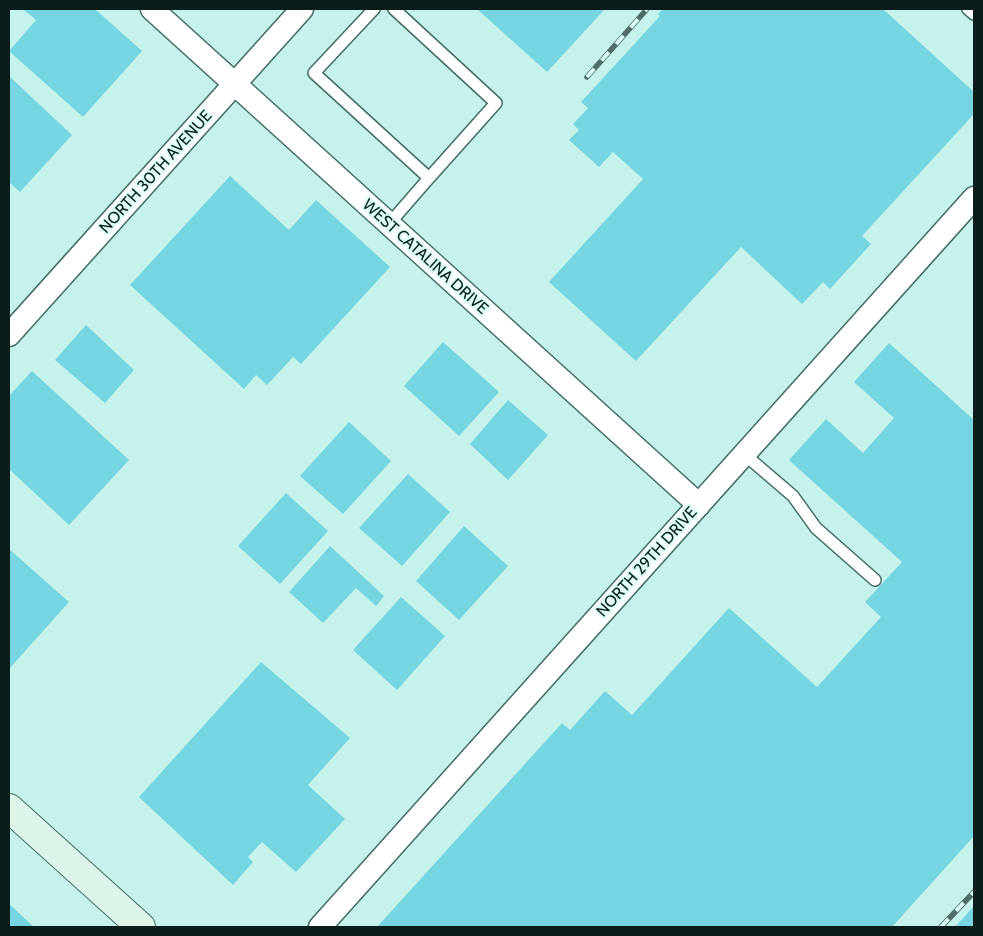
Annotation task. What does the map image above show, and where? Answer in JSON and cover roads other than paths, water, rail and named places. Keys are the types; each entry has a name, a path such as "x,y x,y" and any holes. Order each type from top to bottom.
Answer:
{"main road":[{"path":"9,808 141,927"}],"street":[{"name":"WEST CATALINA DRIVE","path":"152,9 699,505"},
{"name":"NORTH 30TH AVENUE","path":"9,334 302,9"},
{"name":"NORTH 29TH DRIVE","path":"320,927 974,198"}],"lane":[{"path":"374,9 314,73 429,178"},
{"path":"389,224 496,103 394,9"},
{"path":"968,9 974,14"},
{"path":"744,454 793,496 816,528 876,580"}],"railway":[{"path":"587,77 647,9"},
{"path":"941,927 974,892"}]}
